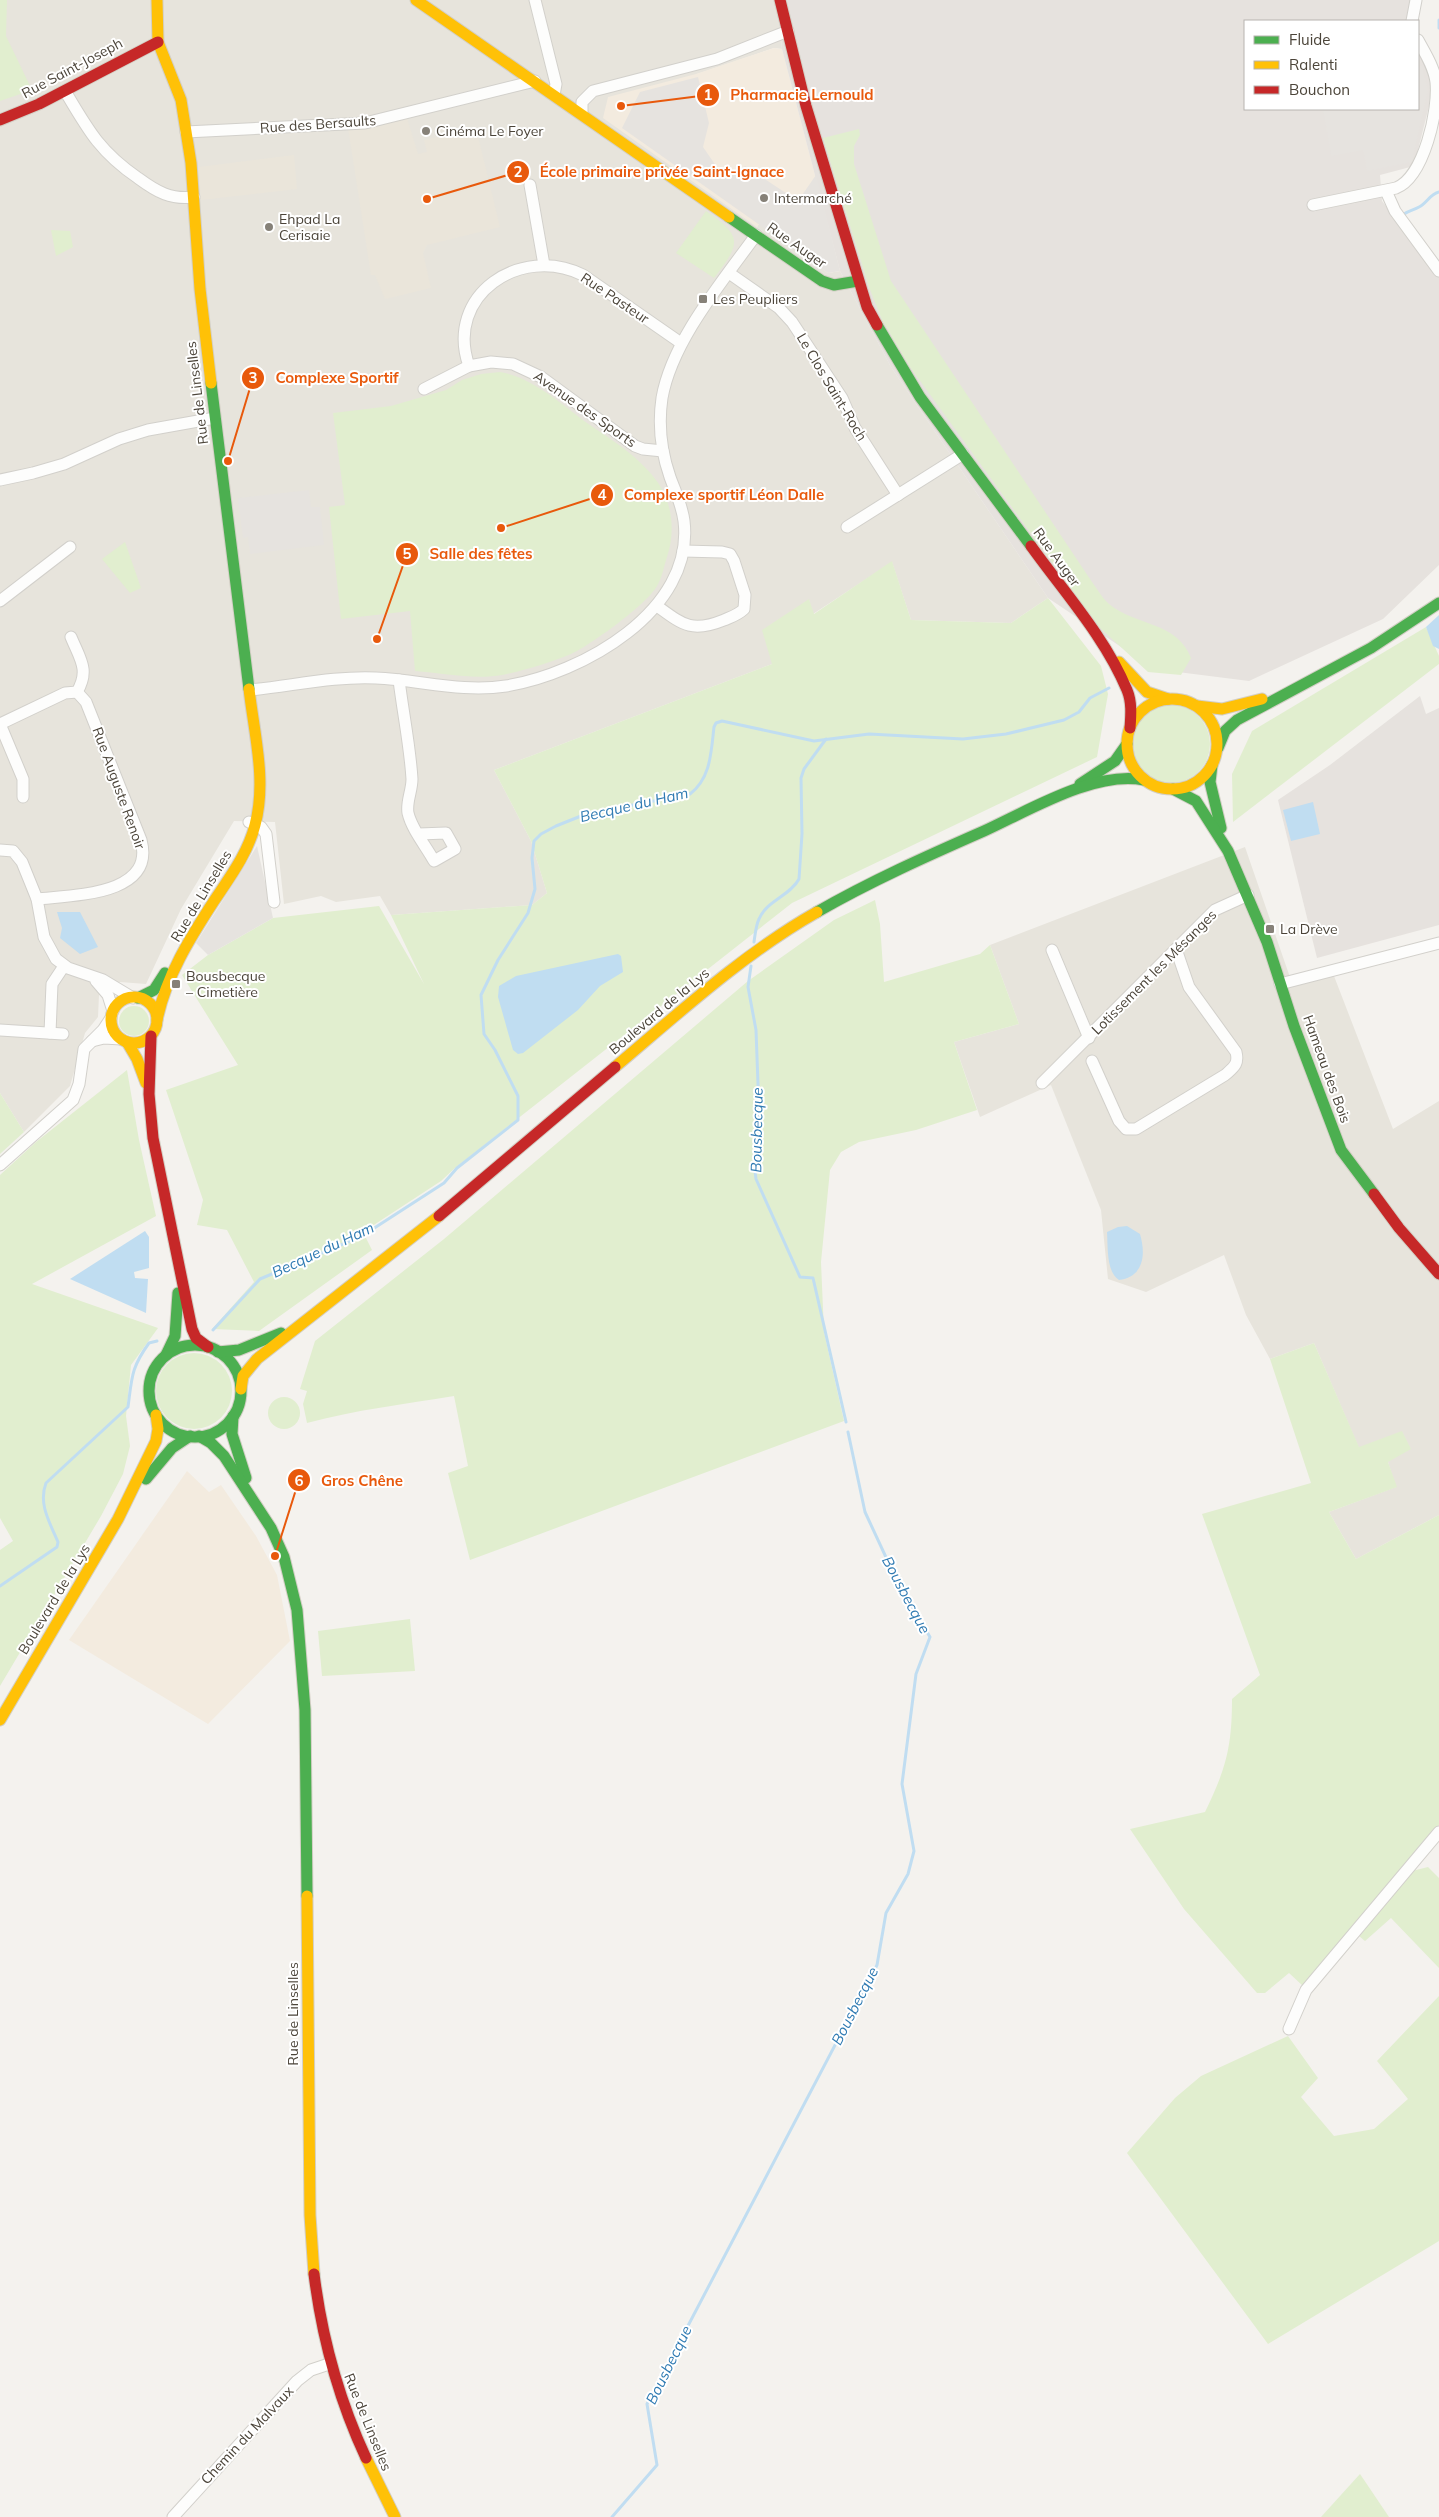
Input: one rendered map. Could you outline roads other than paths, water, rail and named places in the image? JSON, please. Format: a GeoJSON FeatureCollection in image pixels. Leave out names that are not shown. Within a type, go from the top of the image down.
{"type":"FeatureCollection","features":[{"type":"Feature","properties":{"kind":"street","name":"Rue de Linselles"},"geometry":{"type":"LineString","coordinates":[[156,0],[158,42],[181,100],[186,132],[194,197],[199,277],[215,418],[259,760],[260,785],[252,823],[238,864],[186,948],[162,999],[157,1020]]}},
{"type":"Feature","properties":{"kind":"street","name":"Rue Auger"},"geometry":{"type":"LineString","coordinates":[[416,0],[826,283],[840,285],[858,281],[867,306],[891,352],[920,397],[1100,640],[1142,688],[1153,696],[1168,699]]}},
{"type":"Feature","properties":{"kind":"street"},"geometry":{"type":"LineString","coordinates":[[535,0],[556,84],[554,95]]}},
{"type":"Feature","properties":{"kind":"street"},"geometry":{"type":"LineString","coordinates":[[780,0],[806,106],[858,281]]}},
{"type":"Feature","properties":{"kind":"street"},"geometry":{"type":"LineString","coordinates":[[1412,20],[1416,0]]}},
{"type":"Feature","properties":{"kind":"street"},"geometry":{"type":"LineString","coordinates":[[582,113],[582,102],[593,91],[717,59],[788,31]]}},
{"type":"Feature","properties":{"kind":"street","name":"Rue Saint-Joseph"},"geometry":{"type":"LineString","coordinates":[[0,120],[65,91],[123,58],[158,42]]}},
{"type":"Feature","properties":{"kind":"street"},"geometry":{"type":"LineString","coordinates":[[1313,205],[1386,191],[1406,183],[1417,170],[1424,155],[1436,95],[1435,77],[1419,42]]}},
{"type":"Feature","properties":{"kind":"street","name":"Rue des Bersaults"},"geometry":{"type":"LineString","coordinates":[[186,132],[365,123],[534,82]]}},
{"type":"Feature","properties":{"kind":"street"},"geometry":{"type":"LineString","coordinates":[[65,91],[102,148],[120,166],[164,194],[178,198],[194,197]]}},
{"type":"Feature","properties":{"kind":"street"},"geometry":{"type":"LineString","coordinates":[[530,185],[544,265]]}},
{"type":"Feature","properties":{"kind":"street"},"geometry":{"type":"LineString","coordinates":[[1386,191],[1395,212],[1439,272]]}},
{"type":"Feature","properties":{"kind":"street"},"geometry":{"type":"LineString","coordinates":[[250,690],[355,678],[399,680],[443,687],[481,688],[506,686],[565,670],[634,626],[657,606],[669,589],[683,551],[685,530],[683,514],[663,451],[660,421],[663,396],[670,370],[681,343],[756,235]]}},
{"type":"Feature","properties":{"kind":"street","name":"Rue Pasteur"},"geometry":{"type":"LineString","coordinates":[[468,366],[463,348],[463,331],[467,316],[480,295],[491,284],[510,272],[544,265],[566,267],[583,275],[681,343]]}},
{"type":"Feature","properties":{"kind":"street","name":"Le Clos Saint-Roch"},"geometry":{"type":"LineString","coordinates":[[729,273],[779,308],[792,322],[842,398],[852,423],[898,495]]}},
{"type":"Feature","properties":{"kind":"street","name":"Avenue des Sports"},"geometry":{"type":"LineString","coordinates":[[424,389],[468,366],[491,362],[513,364],[528,369],[635,446],[643,449],[663,451]]}},
{"type":"Feature","properties":{"kind":"street"},"geometry":{"type":"LineString","coordinates":[[0,480],[33,474],[64,464],[119,439],[148,430],[215,418]]}},
{"type":"Feature","properties":{"kind":"street"},"geometry":{"type":"LineString","coordinates":[[847,527],[963,454]]}},
{"type":"Feature","properties":{"kind":"street"},"geometry":{"type":"LineString","coordinates":[[0,601],[70,546]]}},
{"type":"Feature","properties":{"kind":"street"},"geometry":{"type":"LineString","coordinates":[[657,606],[684,624],[698,628],[737,615],[744,609],[745,595],[730,554],[683,551]]}},
{"type":"Feature","properties":{"kind":"street"},"geometry":{"type":"LineString","coordinates":[[1307,681],[1230,708],[1210,709],[1179,699],[1157,702],[1142,710],[1130,728],[1127,744],[1131,764],[1144,780],[1158,787],[1173,790],[1194,784],[1212,766],[1222,736],[1233,722],[1371,648],[1439,603]]}},
{"type":"Feature","properties":{"kind":"street"},"geometry":{"type":"LineString","coordinates":[[23,797],[23,779],[1,720],[65,693],[77,692],[83,681],[84,671],[71,637]]}},
{"type":"Feature","properties":{"kind":"street","name":"Rue Auger"},"geometry":{"type":"LineString","coordinates":[[1100,640],[1127,691],[1131,709],[1130,728]]}},
{"type":"Feature","properties":{"kind":"street"},"geometry":{"type":"LineString","coordinates":[[399,680],[412,778],[408,808],[418,834]]}},
{"type":"Feature","properties":{"kind":"street","name":"Rue Auguste Renoir"},"geometry":{"type":"LineString","coordinates":[[37,899],[112,888],[131,878],[143,860],[143,848],[137,831],[86,702],[77,692]]}},
{"type":"Feature","properties":{"kind":"street"},"geometry":{"type":"LineString","coordinates":[[1196,705],[1205,712],[1214,727],[1217,749]]}},
{"type":"Feature","properties":{"kind":"street","name":"Boulevard de la Lys"},"geometry":{"type":"LineString","coordinates":[[1051,801],[1108,766],[1120,756],[1127,744]]}},
{"type":"Feature","properties":{"kind":"street","name":"Hameau des Bois"},"geometry":{"type":"LineString","coordinates":[[1212,766],[1210,775],[1212,791],[1228,851]]}},
{"type":"Feature","properties":{"kind":"street","name":"Boulevard de la Lys"},"geometry":{"type":"LineString","coordinates":[[241,1389],[243,1376],[254,1362],[396,1253],[694,1001],[757,951],[839,900],[1051,801],[1117,778],[1133,776],[1144,780]]}},
{"type":"Feature","properties":{"kind":"street","name":"Hameau des Bois"},"geometry":{"type":"LineString","coordinates":[[1173,790],[1196,801],[1228,851],[1248,895],[1341,1150],[1398,1228],[1439,1274]]}},
{"type":"Feature","properties":{"kind":"street","name":"Rue de Linselles"},"geometry":{"type":"LineString","coordinates":[[136,998],[151,992],[164,976],[188,928],[229,865],[252,823]]}},
{"type":"Feature","properties":{"kind":"street"},"geometry":{"type":"LineString","coordinates":[[252,823],[266,834],[274,902]]}},
{"type":"Feature","properties":{"kind":"street"},"geometry":{"type":"LineString","coordinates":[[0,850],[10,850],[18,856],[37,899],[47,944],[56,959],[64,966],[103,980],[150,1004],[157,1020],[151,1036],[149,1094],[154,1150],[178,1262],[192,1329],[196,1338],[213,1349],[234,1368],[241,1389],[238,1406],[233,1416],[219,1430],[194,1436],[170,1429],[156,1415],[151,1404],[150,1387],[154,1370],[165,1357],[175,1336],[178,1262]]}},
{"type":"Feature","properties":{"kind":"street","name":"Lotissement les Mésanges"},"geometry":{"type":"LineString","coordinates":[[1042,1083],[1215,910],[1248,895]]}},
{"type":"Feature","properties":{"kind":"street"},"geometry":{"type":"LineString","coordinates":[[1280,984],[1439,943]]}},
{"type":"Feature","properties":{"kind":"street"},"geometry":{"type":"LineString","coordinates":[[1092,1061],[1119,1120],[1126,1129],[1136,1129],[1225,1075],[1236,1066],[1238,1059],[1236,1052],[1189,987],[1176,949]]}},
{"type":"Feature","properties":{"kind":"street","name":"Lotissement les Mésanges"},"geometry":{"type":"LineString","coordinates":[[1052,950],[1088,1038]]}},
{"type":"Feature","properties":{"kind":"street"},"geometry":{"type":"LineString","coordinates":[[50,1033],[52,984],[64,966]]}},
{"type":"Feature","properties":{"kind":"street"},"geometry":{"type":"LineString","coordinates":[[89,976],[105,990],[112,1015],[112,1028],[124,1041],[141,1068],[149,1094]]}},
{"type":"Feature","properties":{"kind":"street"},"geometry":{"type":"LineString","coordinates":[[0,1165],[73,1100],[79,1084],[81,1058],[89,1043],[103,1030],[121,1002],[136,998]]}},
{"type":"Feature","properties":{"kind":"street"},"geometry":{"type":"LineString","coordinates":[[0,1030],[63,1034]]}},
{"type":"Feature","properties":{"kind":"street"},"geometry":{"type":"LineString","coordinates":[[89,1043],[100,1038],[140,1042],[151,1036]]}},
{"type":"Feature","properties":{"kind":"street","name":"Boulevard de la Lys"},"geometry":{"type":"LineString","coordinates":[[213,1349],[236,1351],[269,1339],[327,1306]]}},
{"type":"Feature","properties":{"kind":"street"},"geometry":{"type":"LineString","coordinates":[[165,1357],[185,1346],[213,1349]]}},
{"type":"Feature","properties":{"kind":"street","name":"Boulevard de la Lys"},"geometry":{"type":"LineString","coordinates":[[0,1720],[118,1519],[156,1441],[158,1425],[156,1415]]}},
{"type":"Feature","properties":{"kind":"street","name":"Rue de Linselles"},"geometry":{"type":"LineString","coordinates":[[233,1416],[231,1429],[234,1445],[258,1504],[275,1535],[284,1557],[295,1599],[302,1655],[311,2231],[318,2307],[330,2364],[351,2428],[395,2517]]}},
{"type":"Feature","properties":{"kind":"street","name":"Rue de Linselles"},"geometry":{"type":"LineString","coordinates":[[194,1436],[220,1451],[258,1504]]}},
{"type":"Feature","properties":{"kind":"street","name":"Boulevard de la Lys"},"geometry":{"type":"LineString","coordinates":[[118,1519],[163,1457],[179,1442],[194,1436]]}},
{"type":"Feature","properties":{"kind":"street"},"geometry":{"type":"LineString","coordinates":[[1289,2029],[1306,1990],[1439,1832]]}},
{"type":"Feature","properties":{"kind":"street","name":"Chemin du Malvaux"},"geometry":{"type":"LineString","coordinates":[[173,2517],[297,2381],[312,2370],[330,2364]]}},
{"type":"Feature","properties":{"kind":"water"},"geometry":{"type":"Polygon","coordinates":[[[1439,615],[1439,649],[1433,646],[1426,627],[1439,615]]]}},
{"type":"Feature","properties":{"kind":"water"},"geometry":{"type":"Polygon","coordinates":[[[1313,802],[1320,834],[1291,841],[1283,810],[1313,802]]]}},
{"type":"Feature","properties":{"kind":"water"},"geometry":{"type":"Polygon","coordinates":[[[57,912],[80,912],[98,947],[80,954],[60,938],[62,928],[57,912]]]}},
{"type":"Feature","properties":{"kind":"water"},"geometry":{"type":"Polygon","coordinates":[[[618,954],[621,956],[623,972],[600,986],[578,1010],[523,1053],[518,1054],[513,1050],[498,997],[499,986],[516,976],[618,954]]]}},
{"type":"Feature","properties":{"kind":"water"},"geometry":{"type":"Polygon","coordinates":[[[1127,1226],[1140,1234],[1143,1257],[1134,1274],[1119,1280],[1110,1265],[1107,1232],[1118,1227],[1127,1226]]]}},
{"type":"Feature","properties":{"kind":"water"},"geometry":{"type":"Polygon","coordinates":[[[145,1231],[149,1237],[149,1268],[134,1272],[135,1278],[148,1279],[146,1313],[70,1279],[145,1231]]]}},
{"type":"Feature","properties":{"kind":"waterway","name":"Becque du Ham"},"geometry":{"type":"LineString","coordinates":[[1439,20],[1439,28]]}},
{"type":"Feature","properties":{"kind":"waterway","name":"Becque du Ham"},"geometry":{"type":"LineString","coordinates":[[1404,214],[1422,205],[1439,192]]}},
{"type":"Feature","properties":{"kind":"waterway","name":"Becque du Ham"},"geometry":{"type":"LineString","coordinates":[[213,1330],[260,1279],[362,1236],[444,1183],[457,1168],[518,1120],[518,1096],[495,1050],[484,1034],[481,995],[498,960],[528,913],[535,889],[532,858],[534,841],[541,834],[586,814],[690,794],[697,788],[706,772],[711,755],[714,727],[716,723],[722,721],[814,741],[869,734],[963,739],[1006,734],[1064,720],[1079,712],[1090,698],[1109,688]]}},
{"type":"Feature","properties":{"kind":"waterway","name":"Bousbecque"},"geometry":{"type":"LineString","coordinates":[[754,942],[757,924],[762,913],[790,890],[799,879],[802,834],[801,778],[804,769],[826,739]]}},
{"type":"Feature","properties":{"kind":"waterway","name":"Bousbecque"},"geometry":{"type":"LineString","coordinates":[[751,966],[748,987],[756,1030],[760,1144],[755,1171],[756,1179],[800,1277],[813,1278],[846,1422]]}},
{"type":"Feature","properties":{"kind":"waterway","name":"Becque du Ham"},"geometry":{"type":"LineString","coordinates":[[0,1586],[57,1547],[58,1542],[44,1506],[43,1498],[46,1483],[128,1407],[132,1380],[139,1359],[149,1343],[157,1341]]}},
{"type":"Feature","properties":{"kind":"waterway","name":"Bousbecque"},"geometry":{"type":"LineString","coordinates":[[612,2517],[657,2465],[647,2404],[877,1965],[886,1913],[908,1874],[914,1851],[902,1784],[916,1674],[930,1637],[897,1581],[865,1512],[848,1432]]}},
{"type":"Feature","properties":{"kind":"place","name":"Pharmacie Lernould"},"geometry":{"type":"Point","coordinates":[621,106]}},
{"type":"Feature","properties":{"kind":"place","name":"Cinéma Le Foyer"},"geometry":{"type":"Point","coordinates":[426,131]}},
{"type":"Feature","properties":{"kind":"place","name":"Intermarché"},"geometry":{"type":"Point","coordinates":[764,198]}},
{"type":"Feature","properties":{"kind":"place","name":"École primaire privée Saint-Ignace"},"geometry":{"type":"Point","coordinates":[427,199]}},
{"type":"Feature","properties":{"kind":"place","name":"Ehpad La Cerisaie"},"geometry":{"type":"Point","coordinates":[269,227]}},
{"type":"Feature","properties":{"kind":"place","name":"Les Peupliers"},"geometry":{"type":"Point","coordinates":[703,299]}},
{"type":"Feature","properties":{"kind":"place","name":"Complexe Sportif"},"geometry":{"type":"Point","coordinates":[228,461]}},
{"type":"Feature","properties":{"kind":"place","name":"Complexe sportif Léon Dalle"},"geometry":{"type":"Point","coordinates":[501,528]}},
{"type":"Feature","properties":{"kind":"place","name":"Salle des fêtes"},"geometry":{"type":"Point","coordinates":[377,639]}},
{"type":"Feature","properties":{"kind":"place","name":"La Drève"},"geometry":{"type":"Point","coordinates":[1270,929]}},
{"type":"Feature","properties":{"kind":"place","name":"Bousbecque – Cimetière"},"geometry":{"type":"Point","coordinates":[176,984]}},
{"type":"Feature","properties":{"kind":"place","name":"Gros Chêne"},"geometry":{"type":"Point","coordinates":[275,1556]}}]}
